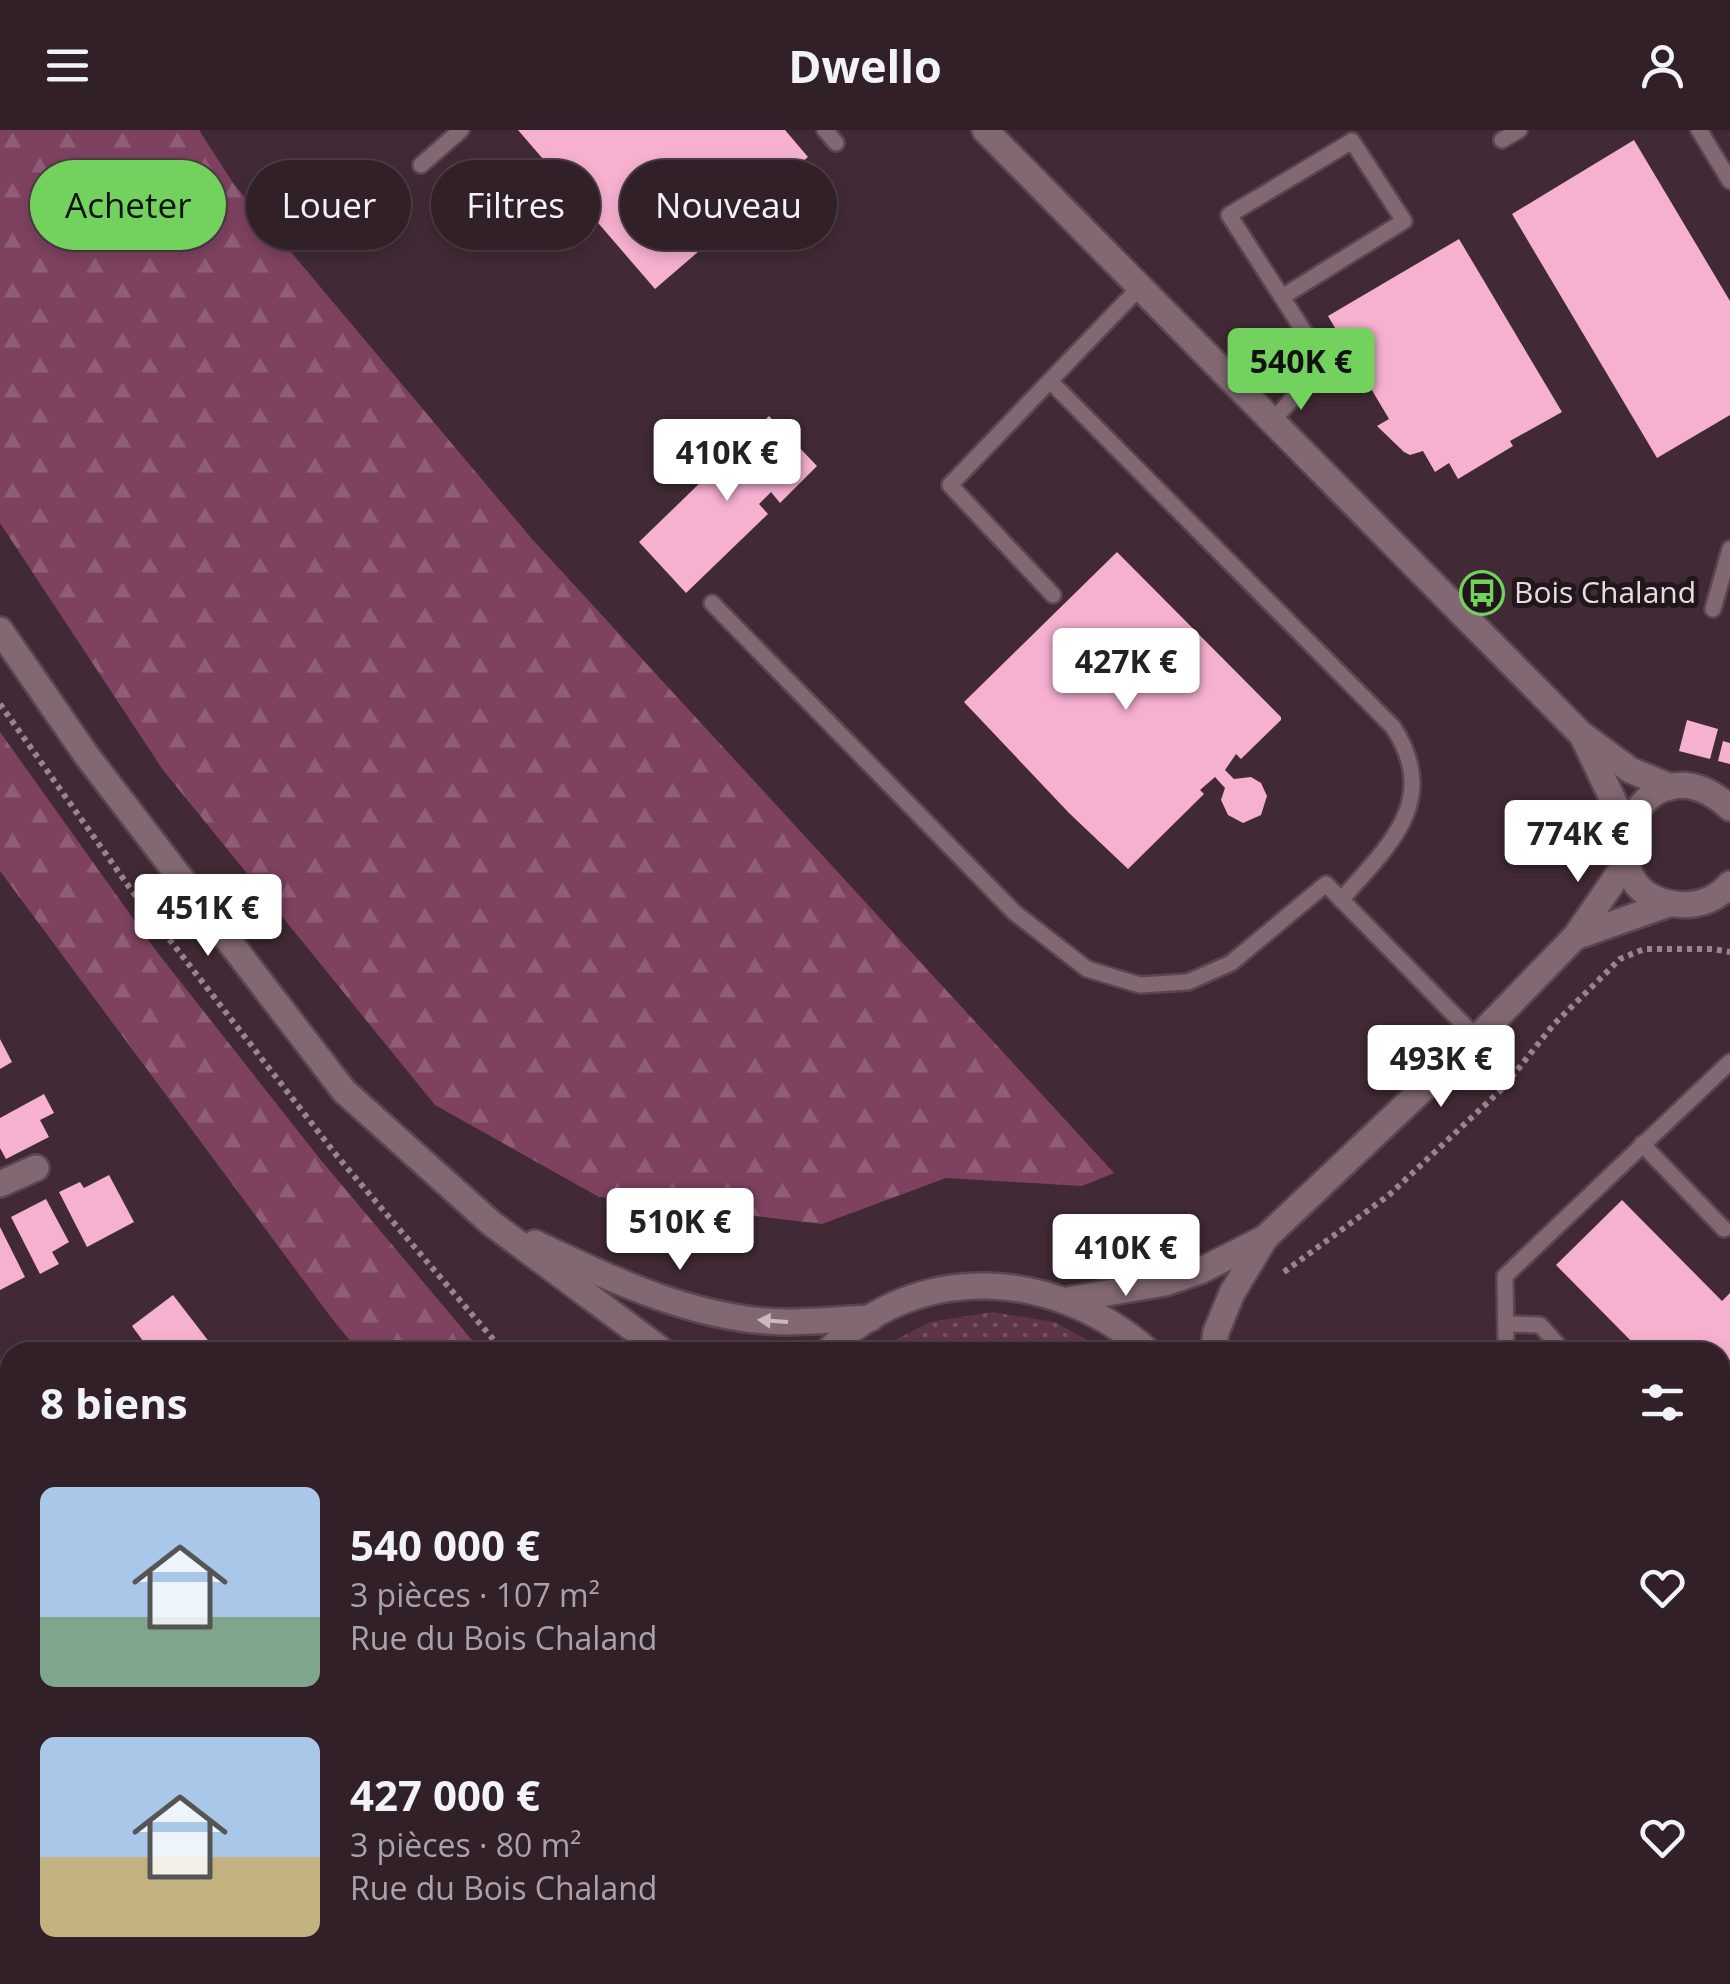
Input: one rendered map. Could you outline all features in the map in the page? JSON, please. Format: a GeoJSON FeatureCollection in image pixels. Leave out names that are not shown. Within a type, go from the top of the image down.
{"type":"FeatureCollection","features":[{"type":"Feature","properties":{"kind":"street"},"geometry":{"type":"LineString","coordinates":[[985,130],[1580,733],[1630,770],[1671,787]]}},
{"type":"Feature","properties":{"kind":"street"},"geometry":{"type":"LineString","coordinates":[[0,630],[87,756],[344,1091],[492,1223],[651,1342]]}},
{"type":"Feature","properties":{"kind":"street"},"geometry":{"type":"LineString","coordinates":[[1580,733],[1628,823]]}},
{"type":"Feature","properties":{"kind":"street"},"geometry":{"type":"LineString","coordinates":[[1723,898],[1690,906],[1670,904],[1651,896],[1636,882],[1626,863],[1624,843],[1628,823],[1638,807],[1671,787],[1694,786],[1725,800]]}},
{"type":"Feature","properties":{"kind":"street"},"geometry":{"type":"LineString","coordinates":[[1214,1342],[1232,1293],[1265,1238],[1478,1038],[1575,937],[1626,863]]}},
{"type":"Feature","properties":{"kind":"street"},"geometry":{"type":"LineString","coordinates":[[1575,937],[1670,904]]}},
{"type":"Feature","properties":{"kind":"street"},"geometry":{"type":"LineString","coordinates":[[0,1184],[36,1168]]}},
{"type":"Feature","properties":{"kind":"street"},"geometry":{"type":"LineString","coordinates":[[492,1223],[621,1284],[704,1309],[783,1322],[870,1318]]}},
{"type":"Feature","properties":{"kind":"street"},"geometry":{"type":"LineString","coordinates":[[1067,1300],[1165,1283],[1200,1271],[1265,1238]]}},
{"type":"Feature","properties":{"kind":"street"},"geometry":{"type":"LineString","coordinates":[[840,1342],[870,1318],[912,1298],[977,1286],[1011,1287],[1067,1300],[1103,1317],[1136,1342]]}},
{"type":"Feature","properties":{"kind":"lane"},"geometry":{"type":"LineString","coordinates":[[421,165],[461,130]]}},
{"type":"Feature","properties":{"kind":"lane"},"geometry":{"type":"LineString","coordinates":[[1502,140],[1519,130]]}},
{"type":"Feature","properties":{"kind":"lane"},"geometry":{"type":"LineString","coordinates":[[1699,130],[1730,181]]}},
{"type":"Feature","properties":{"kind":"lane"},"geometry":{"type":"LineString","coordinates":[[1271,422],[1326,364],[1282,297],[1229,215],[1352,141],[1404,220],[1282,297]]}},
{"type":"Feature","properties":{"kind":"lane"},"geometry":{"type":"LineString","coordinates":[[1054,595],[950,485],[1138,289]]}},
{"type":"Feature","properties":{"kind":"lane"},"geometry":{"type":"LineString","coordinates":[[1050,382],[1393,727],[1409,751],[1414,776],[1409,809],[1390,844],[1341,900]]}},
{"type":"Feature","properties":{"kind":"lane"},"geometry":{"type":"LineString","coordinates":[[1713,608],[1730,550]]}},
{"type":"Feature","properties":{"kind":"lane"},"geometry":{"type":"LineString","coordinates":[[712,603],[1015,913],[1087,969],[1140,985],[1188,982],[1231,963],[1326,884],[1478,1038]]}},
{"type":"Feature","properties":{"kind":"lane"},"geometry":{"type":"LineString","coordinates":[[1506,1342],[1504,1276],[1730,1062]]}},
{"type":"Feature","properties":{"kind":"lane"},"geometry":{"type":"LineString","coordinates":[[1642,1144],[1724,1229]]}},
{"type":"Feature","properties":{"kind":"lane"},"geometry":{"type":"LineString","coordinates":[[1506,1324],[1540,1325],[1555,1342]]}},
{"type":"Feature","properties":{"kind":"path"},"geometry":{"type":"LineString","coordinates":[[0,704],[132,891],[336,1156],[495,1342]]}},
{"type":"Feature","properties":{"kind":"path"},"geometry":{"type":"LineString","coordinates":[[1273,1285],[1285,1270],[1389,1196],[1502,1090],[1554,1024],[1620,960],[1644,949],[1730,952]]}},
{"type":"Feature","properties":{"kind":"shaded area"},"geometry":{"type":"Polygon","coordinates":[[[992,1312],[1054,1322],[1091,1342],[891,1342],[930,1322],[992,1312]]]}},
{"type":"Feature","properties":{"kind":"green space"},"geometry":{"type":"Polygon","coordinates":[[[0,130],[199,130],[218,160],[30,160],[30,250],[226,250],[226,172],[246,198],[246,250],[289,250],[532,539],[1114,1173],[1082,1186],[946,1178],[822,1224],[599,1197],[435,1105],[163,770],[0,523],[0,130]]]}},
{"type":"Feature","properties":{"kind":"green space"},"geometry":{"type":"Polygon","coordinates":[[[0,732],[157,952],[320,1159],[474,1342],[351,1342],[0,871],[0,732]]]}},
{"type":"Feature","properties":{"kind":"building"},"geometry":{"type":"Polygon","coordinates":[[[518,130],[785,130],[808,157],[620,160],[620,248],[600,225],[600,160],[544,160],[518,130]]]}},
{"type":"Feature","properties":{"kind":"building"},"geometry":{"type":"Polygon","coordinates":[[[1634,140],[1730,301],[1730,415],[1657,458],[1512,214],[1634,140]]]}},
{"type":"Feature","properties":{"kind":"building"},"geometry":{"type":"Polygon","coordinates":[[[1459,239],[1562,412],[1510,441],[1513,446],[1458,479],[1449,463],[1435,472],[1423,451],[1410,455],[1404,452],[1377,426],[1389,419],[1328,316],[1459,239]]]}},
{"type":"Feature","properties":{"kind":"building"},"geometry":{"type":"Polygon","coordinates":[[[621,250],[700,250],[655,289],[621,250]]]}},
{"type":"Feature","properties":{"kind":"building"},"geometry":{"type":"Polygon","coordinates":[[[769,416],[817,466],[780,503],[771,492],[759,504],[768,514],[686,593],[639,542],[769,416]]]}},
{"type":"Feature","properties":{"kind":"building"},"geometry":{"type":"Polygon","coordinates":[[[1117,552],[1281,717],[1241,759],[1236,754],[1225,770],[1234,779],[1251,777],[1261,783],[1267,796],[1261,815],[1243,823],[1228,815],[1221,800],[1225,788],[1215,777],[1200,790],[1204,794],[1128,869],[964,702],[1117,552]]]}},
{"type":"Feature","properties":{"kind":"building"},"geometry":{"type":"Polygon","coordinates":[[[1687,720],[1718,729],[1710,759],[1679,751],[1687,720]]]}},
{"type":"Feature","properties":{"kind":"building"},"geometry":{"type":"Polygon","coordinates":[[[1723,741],[1730,743],[1730,764],[1718,761],[1723,741]]]}},
{"type":"Feature","properties":{"kind":"building"},"geometry":{"type":"Polygon","coordinates":[[[0,1039],[12,1062],[0,1069],[0,1039]]]}},
{"type":"Feature","properties":{"kind":"building"},"geometry":{"type":"Polygon","coordinates":[[[44,1094],[54,1113],[40,1120],[49,1137],[6,1159],[0,1148],[0,1118],[44,1094]]]}},
{"type":"Feature","properties":{"kind":"building"},"geometry":{"type":"Polygon","coordinates":[[[109,1175],[134,1222],[87,1247],[59,1192],[80,1182],[84,1188],[109,1175]]]}},
{"type":"Feature","properties":{"kind":"building"},"geometry":{"type":"Polygon","coordinates":[[[46,1199],[69,1242],[52,1252],[59,1264],[40,1274],[11,1217],[46,1199]]]}},
{"type":"Feature","properties":{"kind":"building"},"geometry":{"type":"Polygon","coordinates":[[[1622,1200],[1722,1301],[1730,1293],[1730,1342],[1632,1342],[1556,1265],[1622,1200]]]}},
{"type":"Feature","properties":{"kind":"building"},"geometry":{"type":"Polygon","coordinates":[[[0,1227],[25,1277],[0,1290],[0,1227]]]}},
{"type":"Feature","properties":{"kind":"building"},"geometry":{"type":"Polygon","coordinates":[[[173,1295],[209,1342],[144,1342],[132,1326],[173,1295]]]}},
{"type":"Feature","properties":{"kind":"place","name":"Bois Chaland"},"geometry":{"type":"Point","coordinates":[1482,593]}}]}
